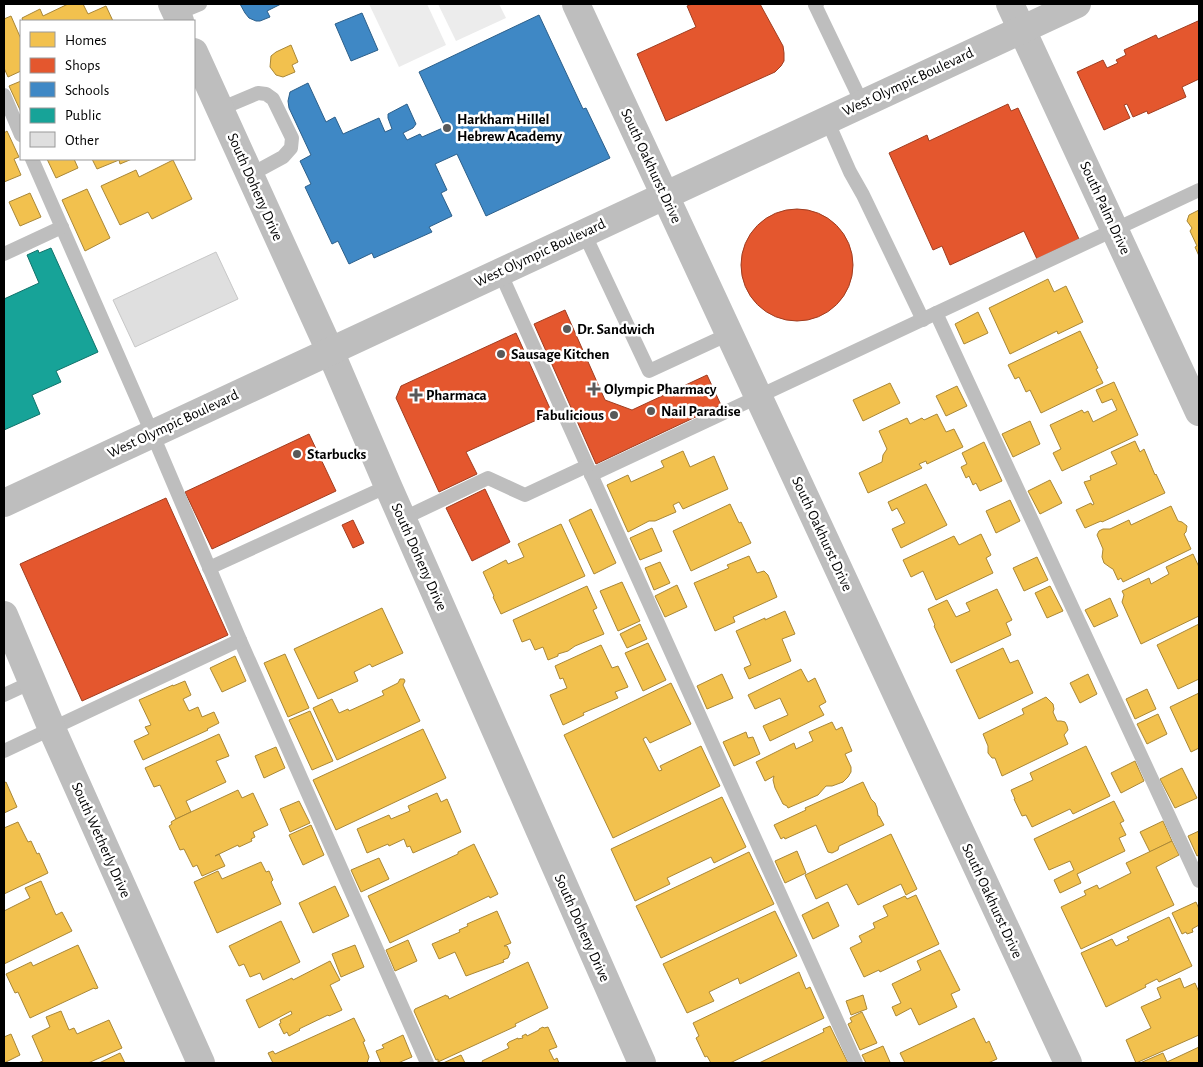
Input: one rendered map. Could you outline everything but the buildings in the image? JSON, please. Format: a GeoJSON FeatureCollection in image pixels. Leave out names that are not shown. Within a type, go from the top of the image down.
{"type":"FeatureCollection","features":[{"type":"Feature","properties":{"kind":"street","name":"South Oakhurst Drive"},"geometry":{"type":"LineString","coordinates":[[576,4],[1068,1063]]}},
{"type":"Feature","properties":{"kind":"street","name":"South Palm Drive"},"geometry":{"type":"LineString","coordinates":[[1010,4],[1199,412]]}},
{"type":"Feature","properties":{"kind":"street","name":"West Olympic Boulevard"},"geometry":{"type":"LineString","coordinates":[[4,503],[1077,4]]}},
{"type":"Feature","properties":{"kind":"street","name":"South Doheny Drive"},"geometry":{"type":"LineString","coordinates":[[195,54],[330,351],[642,1063]]}},
{"type":"Feature","properties":{"kind":"street","name":"South Wetherly Drive"},"geometry":{"type":"LineString","coordinates":[[4,615],[52,728],[201,1063]]}},
{"type":"Feature","properties":{"kind":"lane"},"geometry":{"type":"LineString","coordinates":[[817,4],[815,5],[862,104]]}},
{"type":"Feature","properties":{"kind":"lane"},"geometry":{"type":"LineString","coordinates":[[220,109],[258,93],[266,94],[273,99],[292,138],[291,148],[283,157],[250,175]]}},
{"type":"Feature","properties":{"kind":"lane"},"geometry":{"type":"LineString","coordinates":[[4,95],[20,133]]}},
{"type":"Feature","properties":{"kind":"lane"},"geometry":{"type":"LineString","coordinates":[[827,120],[850,172],[923,320]]}},
{"type":"Feature","properties":{"kind":"lane"},"geometry":{"type":"LineString","coordinates":[[32,160],[240,640],[427,1063]]}},
{"type":"Feature","properties":{"kind":"lane"},"geometry":{"type":"LineString","coordinates":[[402,519],[488,478],[525,495],[589,470],[758,396],[1199,190]]}},
{"type":"Feature","properties":{"kind":"lane"},"geometry":{"type":"LineString","coordinates":[[4,254],[62,227]]}},
{"type":"Feature","properties":{"kind":"lane"},"geometry":{"type":"LineString","coordinates":[[584,233],[649,371],[729,334]]}},
{"type":"Feature","properties":{"kind":"lane"},"geometry":{"type":"LineString","coordinates":[[500,272],[856,1063]]}},
{"type":"Feature","properties":{"kind":"lane"},"geometry":{"type":"LineString","coordinates":[[936,313],[1199,881]]}},
{"type":"Feature","properties":{"kind":"lane"},"geometry":{"type":"LineString","coordinates":[[209,568],[388,486]]}},
{"type":"Feature","properties":{"kind":"lane"},"geometry":{"type":"LineString","coordinates":[[4,751],[240,640]]}},
{"type":"Feature","properties":{"kind":"lane"},"geometry":{"type":"LineString","coordinates":[[4,695],[32,682]]}},
{"type":"Feature","properties":{"kind":"shaded area"},"geometry":{"type":"Polygon","coordinates":[[[369,4],[427,4],[446,45],[399,67],[369,4]]]}},
{"type":"Feature","properties":{"kind":"shaded area"},"geometry":{"type":"Polygon","coordinates":[[[438,4],[499,4],[506,18],[456,41],[438,4]]]}},
{"type":"Feature","properties":{"kind":"place","name":"Harkham Hillel Hebrew Academy"},"geometry":{"type":"Point","coordinates":[447,128]}},
{"type":"Feature","properties":{"kind":"place","name":"Dr. Sandwich"},"geometry":{"type":"Point","coordinates":[567,329]}},
{"type":"Feature","properties":{"kind":"place","name":"Sausage Kitchen"},"geometry":{"type":"Point","coordinates":[501,354]}},
{"type":"Feature","properties":{"kind":"place","name":"Olympic Pharmacy"},"geometry":{"type":"Point","coordinates":[594,389]}},
{"type":"Feature","properties":{"kind":"place","name":"Pharmaca"},"geometry":{"type":"Point","coordinates":[416,395]}},
{"type":"Feature","properties":{"kind":"place","name":"Nail Paradise"},"geometry":{"type":"Point","coordinates":[651,411]}},
{"type":"Feature","properties":{"kind":"place","name":"Fabulicious"},"geometry":{"type":"Point","coordinates":[614,415]}},
{"type":"Feature","properties":{"kind":"place","name":"Starbucks"},"geometry":{"type":"Point","coordinates":[297,454]}}]}
